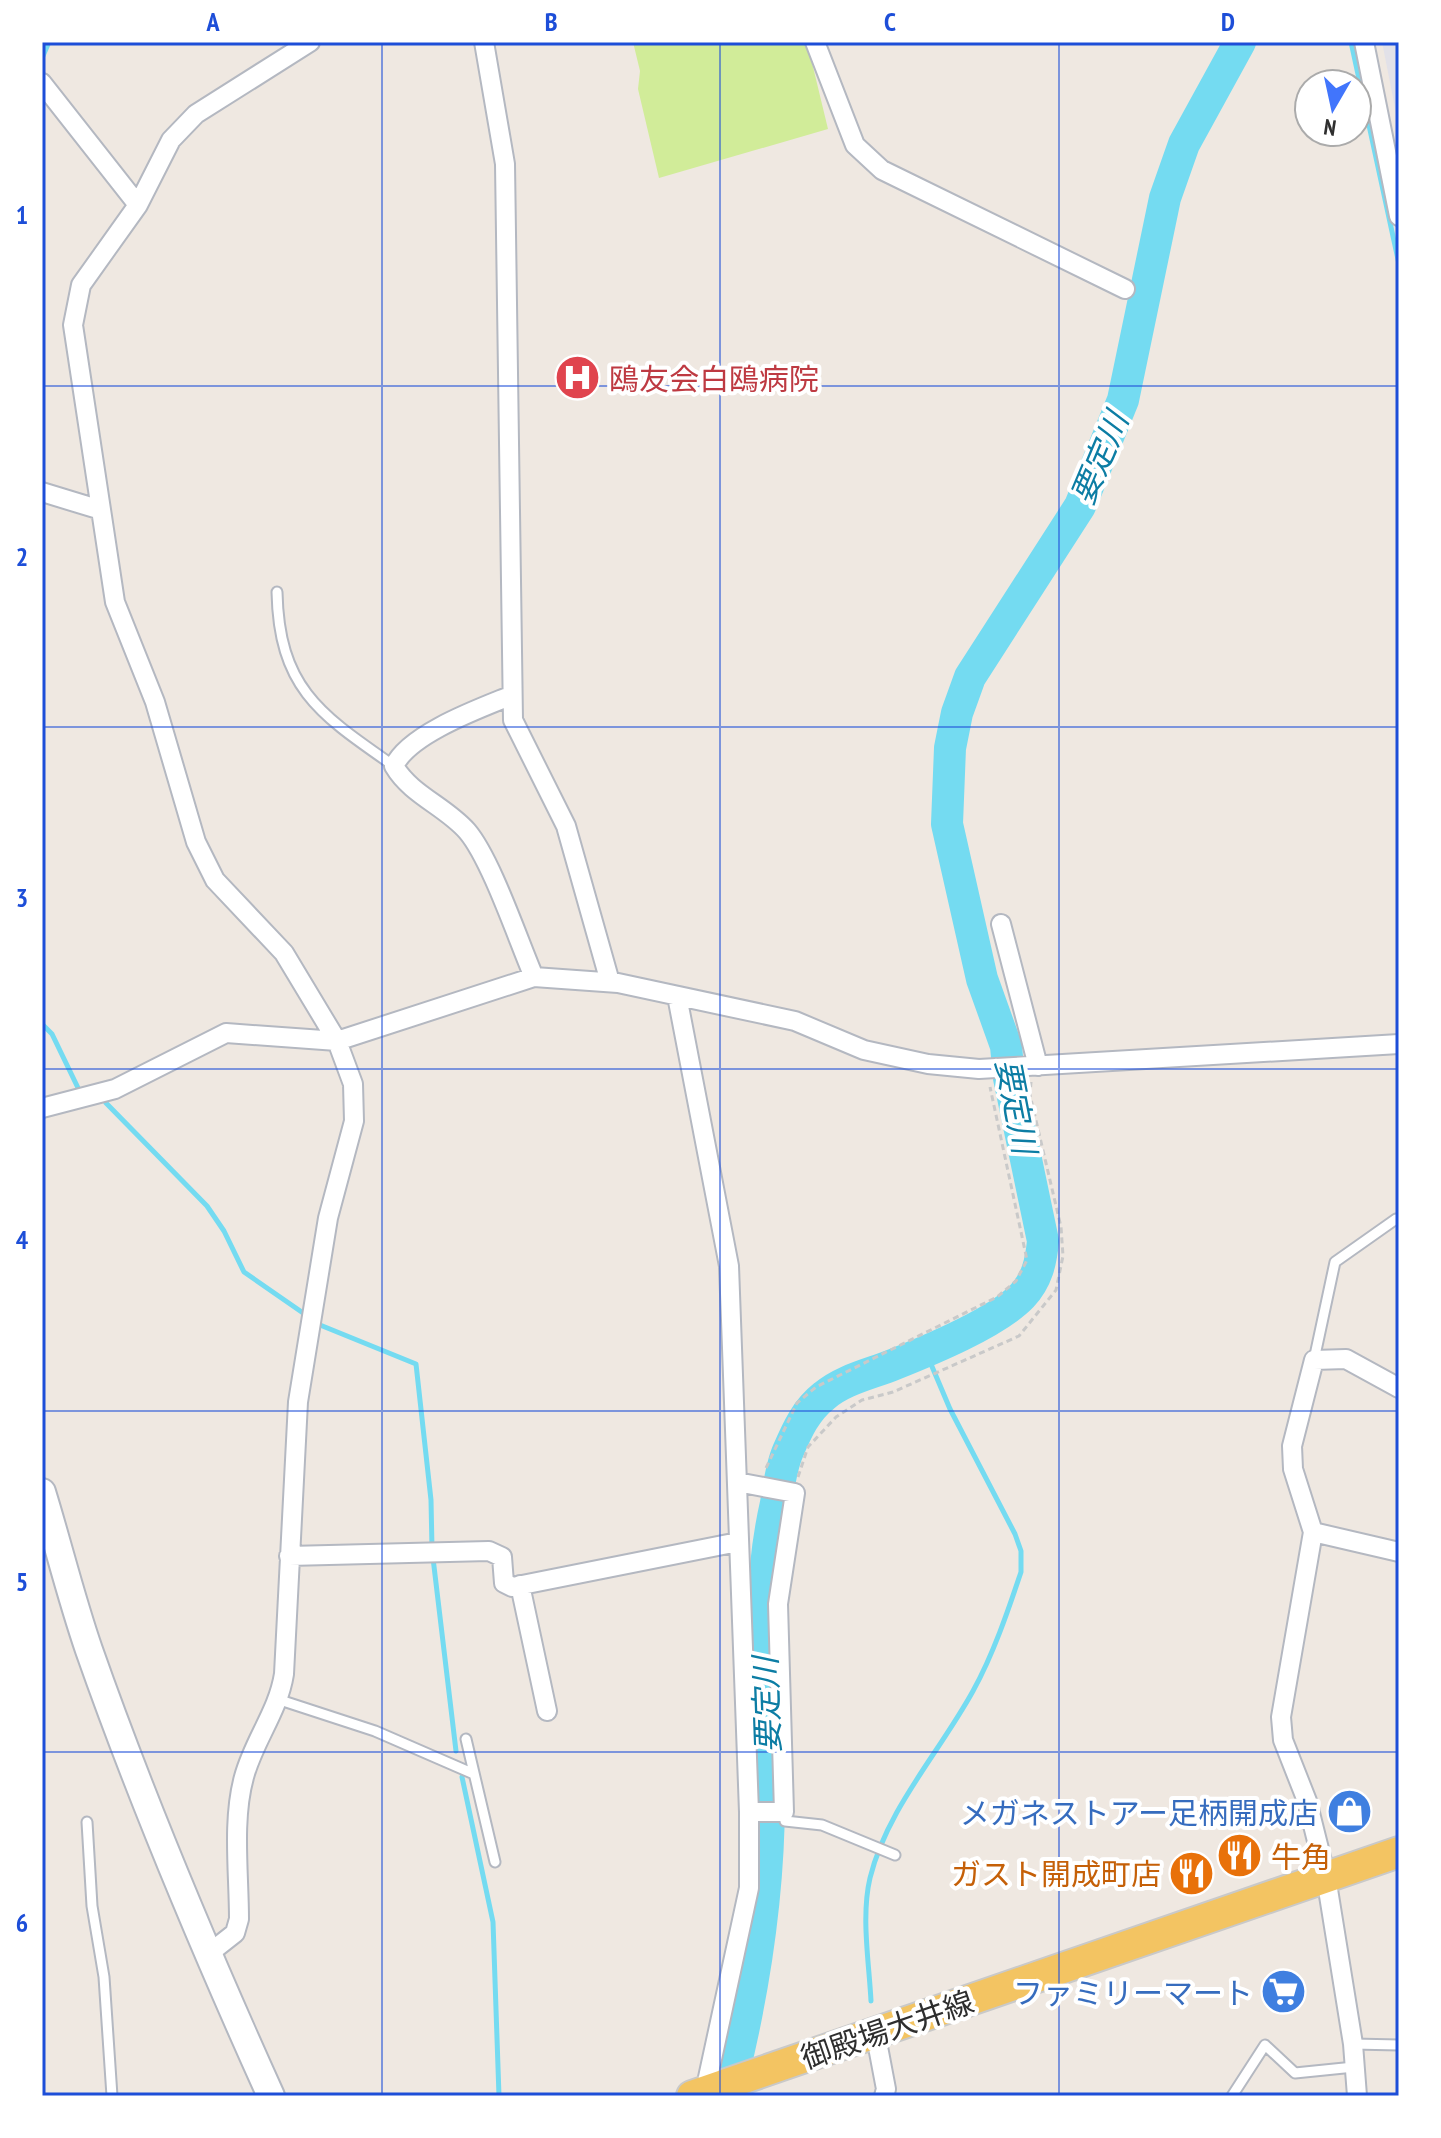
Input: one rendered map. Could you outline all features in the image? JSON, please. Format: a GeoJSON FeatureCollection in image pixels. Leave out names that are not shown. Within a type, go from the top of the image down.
{"type":"FeatureCollection","features":[{"type":"Feature","properties":{"kind":"main road","name":"御殿場大井線"},"geometry":{"type":"LineString","coordinates":[[704,2093],[875,2031],[1399,1852]]}},
{"type":"Feature","properties":{"kind":"street"},"geometry":{"type":"LineString","coordinates":[[207,1955],[235,1933],[239,1919],[242,1781],[252,1749],[280,1700],[284,1674],[298,1402],[328,1218],[354,1121],[353,1084],[337,1041],[284,953],[232,900],[204,863],[155,702],[115,602],[73,325],[81,285],[138,205],[171,140],[196,114],[310,42]]}},
{"type":"Feature","properties":{"kind":"street"},"geometry":{"type":"LineString","coordinates":[[484,42],[505,164],[510,696],[513,720],[566,826],[610,982]]}},
{"type":"Feature","properties":{"kind":"street"},"geometry":{"type":"LineString","coordinates":[[815,42],[855,145],[866,159],[882,170],[1125,289]]}},
{"type":"Feature","properties":{"kind":"street"},"geometry":{"type":"LineString","coordinates":[[1364,42],[1391,143],[1399,216]]}},
{"type":"Feature","properties":{"kind":"street"},"geometry":{"type":"LineString","coordinates":[[42,83],[138,205]]}},
{"type":"Feature","properties":{"kind":"street"},"geometry":{"type":"LineString","coordinates":[[42,492],[101,510]]}},
{"type":"Feature","properties":{"kind":"street"},"geometry":{"type":"LineString","coordinates":[[510,696],[457,718],[400,754],[394,766],[401,779],[466,831],[480,853],[534,977]]}},
{"type":"Feature","properties":{"kind":"street"},"geometry":{"type":"LineString","coordinates":[[1001,924],[1031,1066]]}},
{"type":"Feature","properties":{"kind":"street"},"geometry":{"type":"LineString","coordinates":[[42,1108],[115,1089],[226,1033],[337,1041],[534,977],[610,982],[795,1021],[864,1050],[928,1064],[979,1069],[1399,1044]]}},
{"type":"Feature","properties":{"kind":"street"},"geometry":{"type":"LineString","coordinates":[[677,996],[727,1255],[752,1812],[749,1888],[704,2093]]}},
{"type":"Feature","properties":{"kind":"street"},"geometry":{"type":"LineString","coordinates":[[1357,2096],[1353,2044],[1326,1877],[1307,1801],[1283,1740],[1281,1717],[1313,1532],[1293,1469],[1292,1446],[1314,1360],[1346,1359],[1399,1388]]}},
{"type":"Feature","properties":{"kind":"street"},"geometry":{"type":"LineString","coordinates":[[737,1482],[792,1493],[778,1596],[782,1812],[752,1812]]}},
{"type":"Feature","properties":{"kind":"street"},"geometry":{"type":"LineString","coordinates":[[42,1492],[88,1648],[207,1955],[271,2096]]}},
{"type":"Feature","properties":{"kind":"street"},"geometry":{"type":"LineString","coordinates":[[1313,1532],[1399,1552]]}},
{"type":"Feature","properties":{"kind":"street"},"geometry":{"type":"LineString","coordinates":[[289,1556],[497,1553],[503,1560],[504,1583],[509,1587],[738,1542]]}},
{"type":"Feature","properties":{"kind":"street"},"geometry":{"type":"LineString","coordinates":[[520,1585],[547,1711]]}},
{"type":"Feature","properties":{"kind":"street"},"geometry":{"type":"LineString","coordinates":[[875,2031],[887,2094]]}},
{"type":"Feature","properties":{"kind":"lane"},"geometry":{"type":"LineString","coordinates":[[277,592],[278,629],[305,694],[325,718],[394,766]]}},
{"type":"Feature","properties":{"kind":"lane"},"geometry":{"type":"LineString","coordinates":[[1314,1360],[1335,1262],[1396,1219]]}},
{"type":"Feature","properties":{"kind":"lane"},"geometry":{"type":"LineString","coordinates":[[280,1700],[375,1731],[474,1774]]}},
{"type":"Feature","properties":{"kind":"lane"},"geometry":{"type":"LineString","coordinates":[[466,1739],[495,1862]]}},
{"type":"Feature","properties":{"kind":"lane"},"geometry":{"type":"LineString","coordinates":[[782,1812],[785,1821],[822,1825],[895,1855]]}},
{"type":"Feature","properties":{"kind":"lane"},"geometry":{"type":"LineString","coordinates":[[87,1822],[92,1906],[104,1977],[112,2096]]}},
{"type":"Feature","properties":{"kind":"lane"},"geometry":{"type":"LineString","coordinates":[[1353,2044],[1399,2045]]}},
{"type":"Feature","properties":{"kind":"lane"},"geometry":{"type":"LineString","coordinates":[[1232,2096],[1265,2045],[1295,2073],[1354,2067]]}},
{"type":"Feature","properties":{"kind":"path"},"geometry":{"type":"LineString","coordinates":[[792,1493],[808,1447],[836,1417],[862,1400],[923,1379],[1019,1336],[1056,1290],[1063,1256],[1061,1227],[1030,1095],[1031,1066]]}},
{"type":"Feature","properties":{"kind":"path"},"geometry":{"type":"LineString","coordinates":[[761,1487],[797,1403],[816,1387],[997,1297],[1016,1281],[1027,1260],[1022,1222],[989,1083],[979,1069]]}},
{"type":"Feature","properties":{"kind":"shaded area"},"geometry":{"type":"Polygon","coordinates":[[[1382,42],[1399,42],[1399,119],[1397,118],[1382,42]]]}},
{"type":"Feature","properties":{"kind":"green space"},"geometry":{"type":"Polygon","coordinates":[[[633,42],[807,42],[828,129],[659,178],[638,89],[640,71],[633,42]]]}},
{"type":"Feature","properties":{"kind":"waterway"},"geometry":{"type":"LineString","coordinates":[[42,58],[49,42]]}},
{"type":"Feature","properties":{"kind":"waterway","name":"要定川"},"geometry":{"type":"LineString","coordinates":[[728,2096],[745,2022],[763,1911],[769,1798],[763,1615],[769,1542],[786,1457],[803,1421],[824,1396],[849,1381],[944,1343],[996,1316],[1027,1290],[1035,1277],[1041,1256],[1043,1241],[1009,1078],[1006,1046],[982,979],[947,824],[950,748],[957,713],[970,677],[1080,506],[1123,400],[1165,198],[1184,144],[1240,42]]}},
{"type":"Feature","properties":{"kind":"waterway"},"geometry":{"type":"LineString","coordinates":[[1351,42],[1399,264]]}},
{"type":"Feature","properties":{"kind":"waterway"},"geometry":{"type":"LineString","coordinates":[[42,1024],[52,1034],[80,1092]]}},
{"type":"Feature","properties":{"kind":"waterway"},"geometry":{"type":"LineString","coordinates":[[106,1103],[207,1206],[224,1231],[244,1272],[306,1315]]}},
{"type":"Feature","properties":{"kind":"waterway"},"geometry":{"type":"LineString","coordinates":[[320,1325],[416,1364],[431,1500],[432,1548]]}},
{"type":"Feature","properties":{"kind":"waterway"},"geometry":{"type":"LineString","coordinates":[[871,2001],[866,1908],[870,1878],[878,1853],[901,1805],[960,1714],[980,1677],[1000,1633],[1021,1572],[1021,1551],[1015,1534],[950,1409],[925,1350]]}},
{"type":"Feature","properties":{"kind":"waterway"},"geometry":{"type":"LineString","coordinates":[[433,1558],[456,1751]]}},
{"type":"Feature","properties":{"kind":"waterway"},"geometry":{"type":"LineString","coordinates":[[462,1777],[493,1922],[499,2096]]}},
{"type":"Feature","properties":{"kind":"place","name":"鴎友会白鴎病院"},"geometry":{"type":"Point","coordinates":[578,378]}},
{"type":"Feature","properties":{"kind":"place","name":"メガネストアー足柄開成店"},"geometry":{"type":"Point","coordinates":[1349,1812]}},
{"type":"Feature","properties":{"kind":"place","name":"牛角"},"geometry":{"type":"Point","coordinates":[1240,1856]}},
{"type":"Feature","properties":{"kind":"place","name":"ガスト開成町店"},"geometry":{"type":"Point","coordinates":[1192,1873]}},
{"type":"Feature","properties":{"kind":"place","name":"ファミリーマート"},"geometry":{"type":"Point","coordinates":[1284,1992]}}]}
